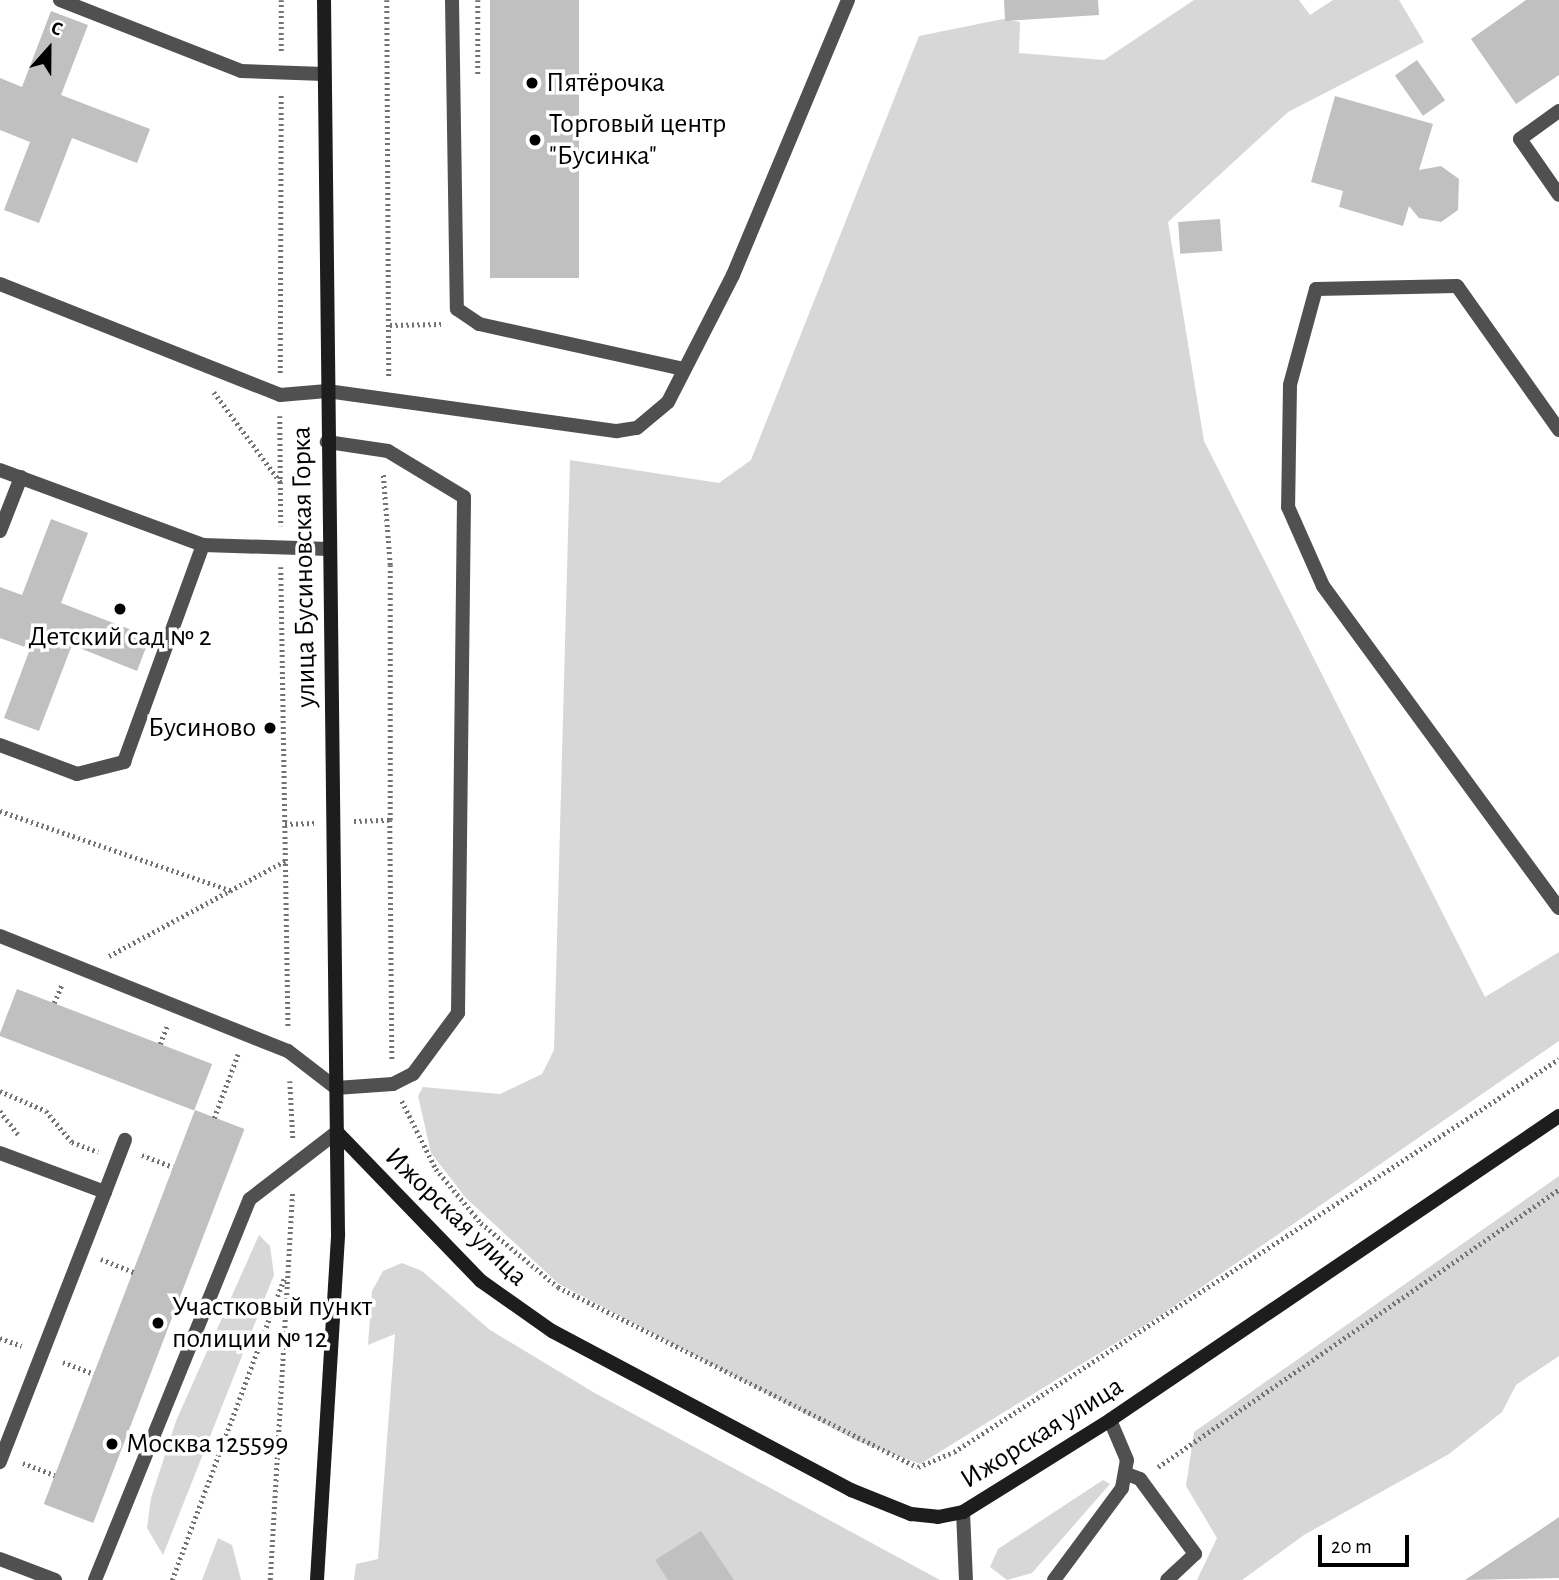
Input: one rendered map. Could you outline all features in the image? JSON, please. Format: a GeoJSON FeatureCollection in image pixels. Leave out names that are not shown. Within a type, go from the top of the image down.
{"type":"FeatureCollection","features":[{"type":"Feature","properties":{"kind":"street","name":"улица Бусиновская Горка"},"geometry":{"type":"LineString","coordinates":[[317,1580],[337,1285],[324,0]]}},
{"type":"Feature","properties":{"kind":"street","name":"Ижорская улица"},"geometry":{"type":"LineString","coordinates":[[337,1132],[481,1281],[552,1331],[851,1490],[911,1514],[963,1512],[1111,1420],[1559,1116]]}},
{"type":"Feature","properties":{"kind":"lane"},"geometry":{"type":"LineString","coordinates":[[60,0],[241,71],[324,74]]}},
{"type":"Feature","properties":{"kind":"lane"},"geometry":{"type":"LineString","coordinates":[[452,0],[457,309],[479,324],[684,369]]}},
{"type":"Feature","properties":{"kind":"lane"},"geometry":{"type":"LineString","coordinates":[[0,284],[280,395],[327,391],[388,404],[617,431],[654,418],[684,369],[733,275],[848,0]]}},
{"type":"Feature","properties":{"kind":"lane"},"geometry":{"type":"LineString","coordinates":[[1559,111],[1520,139],[1559,195]]}},
{"type":"Feature","properties":{"kind":"lane"},"geometry":{"type":"LineString","coordinates":[[1559,430],[1457,286],[1316,289],[1290,385],[1289,508],[1323,586],[1559,908]]}},
{"type":"Feature","properties":{"kind":"lane"},"geometry":{"type":"LineString","coordinates":[[0,936],[288,1051],[336,1088],[393,1084],[413,1074],[458,1013],[464,497],[388,451],[327,442]]}},
{"type":"Feature","properties":{"kind":"lane"},"geometry":{"type":"LineString","coordinates":[[0,470],[203,545],[329,549]]}},
{"type":"Feature","properties":{"kind":"lane"},"geometry":{"type":"LineString","coordinates":[[0,531],[21,477]]}},
{"type":"Feature","properties":{"kind":"lane"},"geometry":{"type":"LineString","coordinates":[[0,745],[77,774],[124,762],[203,545]]}},
{"type":"Feature","properties":{"kind":"lane"},"geometry":{"type":"LineString","coordinates":[[95,1580],[250,1199],[337,1132]]}},
{"type":"Feature","properties":{"kind":"lane"},"geometry":{"type":"LineString","coordinates":[[1,1459],[121,1149]]}},
{"type":"Feature","properties":{"kind":"lane"},"geometry":{"type":"LineString","coordinates":[[0,1153],[104,1192]]}},
{"type":"Feature","properties":{"kind":"lane"},"geometry":{"type":"LineString","coordinates":[[1111,1420],[1134,1476],[1195,1554],[1167,1580]]}},
{"type":"Feature","properties":{"kind":"lane"},"geometry":{"type":"LineString","coordinates":[[1054,1580],[1134,1476]]}},
{"type":"Feature","properties":{"kind":"lane"},"geometry":{"type":"LineString","coordinates":[[963,1512],[966,1580]]}},
{"type":"Feature","properties":{"kind":"lane"},"geometry":{"type":"LineString","coordinates":[[0,1559],[55,1580]]}},
{"type":"Feature","properties":{"kind":"path"},"geometry":{"type":"LineString","coordinates":[[270,1580],[294,1163],[288,1051],[281,547],[281,0]]}},
{"type":"Feature","properties":{"kind":"path"},"geometry":{"type":"LineString","coordinates":[[387,0],[390,325],[388,404]]}},
{"type":"Feature","properties":{"kind":"path"},"geometry":{"type":"LineString","coordinates":[[390,325],[413,324]]}},
{"type":"Feature","properties":{"kind":"path"},"geometry":{"type":"LineString","coordinates":[[201,362],[221,410],[281,483]]}},
{"type":"Feature","properties":{"kind":"path"},"geometry":{"type":"LineString","coordinates":[[388,451],[382,475],[390,565],[393,1084],[436,1169],[481,1223],[558,1287],[918,1467],[954,1452],[1559,1059]]}},
{"type":"Feature","properties":{"kind":"path"},"geometry":{"type":"LineString","coordinates":[[0,811],[232,891]]}},
{"type":"Feature","properties":{"kind":"path"},"geometry":{"type":"LineString","coordinates":[[285,824],[390,820]]}},
{"type":"Feature","properties":{"kind":"path"},"geometry":{"type":"LineString","coordinates":[[84,970],[285,861]]}},
{"type":"Feature","properties":{"kind":"path"},"geometry":{"type":"LineString","coordinates":[[214,1118],[246,1034]]}},
{"type":"Feature","properties":{"kind":"path"},"geometry":{"type":"LineString","coordinates":[[0,1091],[46,1111],[72,1142],[121,1149],[173,1167]]}},
{"type":"Feature","properties":{"kind":"path"},"geometry":{"type":"LineString","coordinates":[[1134,1476],[1559,1189]]}},
{"type":"Feature","properties":{"kind":"path"},"geometry":{"type":"LineString","coordinates":[[82,1252],[133,1272]]}},
{"type":"Feature","properties":{"kind":"path"},"geometry":{"type":"LineString","coordinates":[[172,1580],[288,1269]]}},
{"type":"Feature","properties":{"kind":"path"},"geometry":{"type":"LineString","coordinates":[[42,1354],[94,1374]]}},
{"type":"Feature","properties":{"kind":"path"},"geometry":{"type":"LineString","coordinates":[[1,1459],[55,1475]]}},
{"type":"Feature","properties":{"kind":"shaded area"},"geometry":{"type":"Polygon","coordinates":[[[1194,0],[1299,0],[1310,15],[1333,0],[1399,0],[1424,42],[1288,112],[1168,222],[1204,441],[1485,997],[1559,952],[1559,1041],[1161,1315],[920,1464],[857,1441],[559,1284],[466,1198],[431,1153],[418,1096],[423,1087],[500,1094],[542,1074],[554,1050],[570,460],[719,483],[751,460],[919,36],[1003,19],[1020,22],[1019,53],[1104,60],[1194,0]]]}},
{"type":"Feature","properties":{"kind":"shaded area"},"geometry":{"type":"Polygon","coordinates":[[[1559,1176],[1559,1356],[1516,1385],[1502,1412],[1449,1454],[1304,1535],[1242,1580],[1197,1580],[1217,1538],[1186,1486],[1194,1432],[1559,1176]]]}},
{"type":"Feature","properties":{"kind":"shaded area"},"geometry":{"type":"Polygon","coordinates":[[[259,1235],[270,1246],[274,1275],[163,1555],[147,1528],[151,1498],[176,1421],[259,1235]]]}},
{"type":"Feature","properties":{"kind":"shaded area"},"geometry":{"type":"Polygon","coordinates":[[[402,1263],[422,1271],[490,1330],[593,1392],[940,1580],[354,1580],[356,1564],[378,1559],[395,1334],[368,1345],[372,1291],[383,1271],[402,1263]]]}},
{"type":"Feature","properties":{"kind":"shaded area"},"geometry":{"type":"Polygon","coordinates":[[[1103,1480],[1110,1484],[1032,1573],[1007,1580],[990,1567],[998,1549],[1103,1480]]]}},
{"type":"Feature","properties":{"kind":"shaded area"},"geometry":{"type":"Polygon","coordinates":[[[218,1538],[232,1545],[241,1580],[202,1580],[218,1538]]]}},
{"type":"Feature","properties":{"kind":"building","name":"Торговый центр \"Бусинка\""},"geometry":{"type":"Polygon","coordinates":[[[490,0],[579,0],[579,278],[490,278],[490,0]]]}},
{"type":"Feature","properties":{"kind":"building"},"geometry":{"type":"Polygon","coordinates":[[[1004,0],[1098,0],[1099,15],[1005,21],[1004,0]]]}},
{"type":"Feature","properties":{"kind":"building"},"geometry":{"type":"Polygon","coordinates":[[[1526,0],[1559,0],[1559,75],[1516,104],[1471,39],[1526,0]]]}},
{"type":"Feature","properties":{"kind":"building"},"geometry":{"type":"Polygon","coordinates":[[[51,11],[88,25],[61,95],[150,129],[137,163],[72,138],[39,223],[4,210],[30,142],[0,130],[0,78],[22,87],[51,11]]]}},
{"type":"Feature","properties":{"kind":"building"},"geometry":{"type":"Polygon","coordinates":[[[1417,60],[1445,100],[1423,116],[1395,75],[1417,60]]]}},
{"type":"Feature","properties":{"kind":"building"},"geometry":{"type":"Polygon","coordinates":[[[1335,96],[1433,124],[1419,170],[1441,166],[1459,179],[1458,210],[1441,222],[1419,218],[1409,206],[1403,226],[1339,207],[1343,191],[1311,182],[1335,96]]]}},
{"type":"Feature","properties":{"kind":"building"},"geometry":{"type":"Polygon","coordinates":[[[1220,219],[1222,251],[1180,254],[1178,222],[1220,219]]]}},
{"type":"Feature","properties":{"kind":"building"},"geometry":{"type":"Polygon","coordinates":[[[51,519],[88,533],[61,603],[150,637],[137,671],[72,645],[39,731],[4,718],[30,649],[0,638],[0,587],[22,595],[51,519]]]}},
{"type":"Feature","properties":{"kind":"building"},"geometry":{"type":"Polygon","coordinates":[[[17,989],[212,1064],[194,1111],[0,1036],[17,989]]]}},
{"type":"Feature","properties":{"kind":"building"},"geometry":{"type":"Polygon","coordinates":[[[195,1110],[244,1129],[93,1523],[44,1504],[195,1110]]]}},
{"type":"Feature","properties":{"kind":"building"},"geometry":{"type":"Polygon","coordinates":[[[1559,1517],[1559,1578],[1465,1580],[1537,1532],[1559,1517]]]}},
{"type":"Feature","properties":{"kind":"building"},"geometry":{"type":"Polygon","coordinates":[[[701,1531],[734,1580],[668,1580],[655,1560],[701,1531]]]}},
{"type":"Feature","properties":{"kind":"place","name":"Пятёрочка"},"geometry":{"type":"Point","coordinates":[532,83]}},
{"type":"Feature","properties":{"kind":"place","name":"Торговый центр \"Бусинка\""},"geometry":{"type":"Point","coordinates":[535,140]}},
{"type":"Feature","properties":{"kind":"place","name":"Детский сад № 2"},"geometry":{"type":"Point","coordinates":[120,609]}},
{"type":"Feature","properties":{"kind":"place","name":"Бусиново"},"geometry":{"type":"Point","coordinates":[270,728]}},
{"type":"Feature","properties":{"kind":"place","name":"Участковый пункт полиции № 12"},"geometry":{"type":"Point","coordinates":[158,1323]}},
{"type":"Feature","properties":{"kind":"place","name":"Москва 125599"},"geometry":{"type":"Point","coordinates":[112,1444]}}]}
